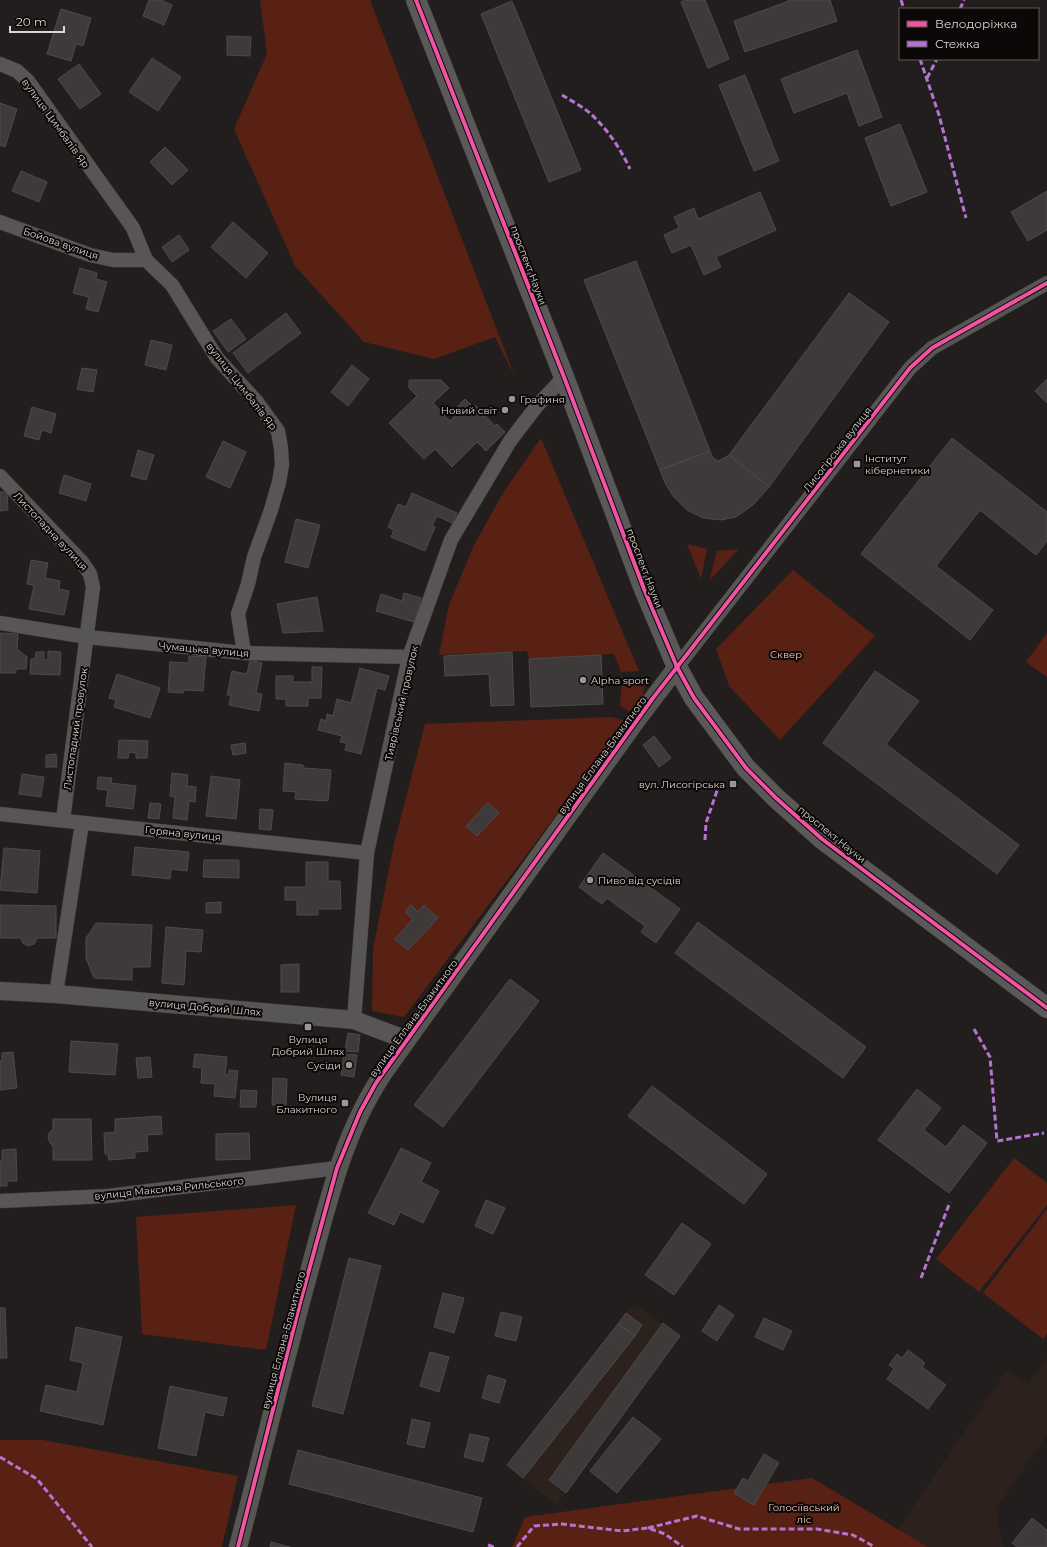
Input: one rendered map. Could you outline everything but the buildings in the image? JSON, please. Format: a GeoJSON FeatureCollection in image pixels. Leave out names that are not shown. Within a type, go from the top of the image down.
{"type":"FeatureCollection","features":[{"type":"Feature","properties":{"kind":"main road","name":"проспект Науки"},"geometry":{"type":"LineString","coordinates":[[418,1],[564,377],[644,589],[677,667],[694,698],[746,768],[776,798],[822,839],[1047,1008]]}},
{"type":"Feature","properties":{"kind":"street","name":"вулиця Цимбалів Яр"},"geometry":{"type":"LineString","coordinates":[[0,64],[17,71],[32,87],[132,228],[146,260],[172,285],[217,358],[257,402],[278,431],[282,464],[279,482],[254,557],[248,584],[238,614],[244,653]]}},
{"type":"Feature","properties":{"kind":"street","name":"Бойова вулиця"},"geometry":{"type":"LineString","coordinates":[[0,222],[90,254],[113,260],[146,260]]}},
{"type":"Feature","properties":{"kind":"street","name":"Лисогірська вулиця"},"geometry":{"type":"LineString","coordinates":[[677,667],[910,368],[932,348],[1047,284]]}},
{"type":"Feature","properties":{"kind":"street","name":"Тиврівський провулок"},"geometry":{"type":"LineString","coordinates":[[354,1020],[367,853],[409,657],[451,540],[510,442],[536,407],[564,377]]}},
{"type":"Feature","properties":{"kind":"street","name":"Листопадна вулиця"},"geometry":{"type":"LineString","coordinates":[[0,476],[82,562],[90,574],[93,587],[87,637]]}},
{"type":"Feature","properties":{"kind":"street","name":"Чумацька вулиця"},"geometry":{"type":"LineString","coordinates":[[0,623],[87,637],[244,653],[409,657]]}},
{"type":"Feature","properties":{"kind":"street","name":"Листопадний провулок"},"geometry":{"type":"LineString","coordinates":[[63,820],[87,637]]}},
{"type":"Feature","properties":{"kind":"street","name":"вулиця Еллана-Блакитного"},"geometry":{"type":"LineString","coordinates":[[238,1547],[300,1303],[337,1168],[360,1112],[373,1089],[407,1040],[636,721],[677,667]]}},
{"type":"Feature","properties":{"kind":"street","name":"Горяна вулиця"},"geometry":{"type":"LineString","coordinates":[[0,814],[367,853]]}},
{"type":"Feature","properties":{"kind":"street"},"geometry":{"type":"LineString","coordinates":[[56,994],[82,823]]}},
{"type":"Feature","properties":{"kind":"street","name":"вулиця Добрий Шлях"},"geometry":{"type":"LineString","coordinates":[[0,991],[56,994],[354,1020],[407,1040]]}},
{"type":"Feature","properties":{"kind":"street","name":"вулиця Максима Рильського"},"geometry":{"type":"LineString","coordinates":[[0,1201],[108,1196],[337,1168]]}},
{"type":"Feature","properties":{"kind":"shaded area"},"geometry":{"type":"Polygon","coordinates":[[[634,1304],[680,1336],[556,1505],[507,1465],[634,1304]]]}},
{"type":"Feature","properties":{"kind":"shaded area"},"geometry":{"type":"Polygon","coordinates":[[[1047,1358],[1047,1435],[996,1509],[1002,1544],[1005,1547],[928,1547],[898,1529],[1007,1370],[1028,1384],[1047,1358]]]}},
{"type":"Feature","properties":{"kind":"green space"},"geometry":{"type":"Polygon","coordinates":[[[260,0],[370,0],[515,377],[495,337],[434,359],[364,342],[295,266],[234,129],[267,54],[260,0]]]}},
{"type":"Feature","properties":{"kind":"green space"},"geometry":{"type":"Polygon","coordinates":[[[541,438],[639,671],[621,672],[614,654],[529,659],[527,651],[439,655],[449,605],[473,547],[503,493],[541,438]]]}},
{"type":"Feature","properties":{"kind":"green space"},"geometry":{"type":"Polygon","coordinates":[[[687,544],[707,549],[701,579],[687,544]]]}},
{"type":"Feature","properties":{"kind":"green space"},"geometry":{"type":"Polygon","coordinates":[[[739,549],[709,581],[717,551],[739,549]]]}},
{"type":"Feature","properties":{"kind":"green space","name":"Сквер"},"geometry":{"type":"Polygon","coordinates":[[[793,570],[875,636],[780,740],[729,686],[716,649],[793,570]]]}},
{"type":"Feature","properties":{"kind":"green space"},"geometry":{"type":"Polygon","coordinates":[[[1047,633],[1047,677],[1026,662],[1047,633]]]}},
{"type":"Feature","properties":{"kind":"green space"},"geometry":{"type":"Polygon","coordinates":[[[622,682],[645,685],[643,696],[647,699],[635,715],[620,706],[622,682]]]}},
{"type":"Feature","properties":{"kind":"green space"},"geometry":{"type":"Polygon","coordinates":[[[611,717],[627,721],[404,1017],[372,1011],[373,949],[394,844],[425,724],[611,717]]]}},
{"type":"Feature","properties":{"kind":"green space"},"geometry":{"type":"Polygon","coordinates":[[[1014,1158],[1047,1183],[1047,1205],[979,1292],[936,1259],[1014,1158]]]}},
{"type":"Feature","properties":{"kind":"green space"},"geometry":{"type":"Polygon","coordinates":[[[296,1205],[266,1350],[142,1334],[136,1217],[296,1205]]]}},
{"type":"Feature","properties":{"kind":"green space"},"geometry":{"type":"Polygon","coordinates":[[[1047,1209],[1047,1334],[1043,1339],[983,1293],[1047,1209]]]}},
{"type":"Feature","properties":{"kind":"green space"},"geometry":{"type":"Polygon","coordinates":[[[0,1440],[43,1440],[238,1476],[222,1547],[0,1547],[0,1440]]]}},
{"type":"Feature","properties":{"kind":"green space","name":"Голосіївський ліс"},"geometry":{"type":"Polygon","coordinates":[[[812,1478],[928,1547],[512,1547],[525,1517],[812,1478]]]}},
{"type":"Feature","properties":{"kind":"marked path"},"geometry":{"type":"LineString","coordinates":[[901,0],[904,8]]}},
{"type":"Feature","properties":{"kind":"marked path"},"geometry":{"type":"LineString","coordinates":[[960,8],[964,0]]}},
{"type":"Feature","properties":{"kind":"marked path"},"geometry":{"type":"LineString","coordinates":[[920,60],[939,115],[966,218]]}},
{"type":"Feature","properties":{"kind":"marked path"},"geometry":{"type":"LineString","coordinates":[[927,78],[936,60]]}},
{"type":"Feature","properties":{"kind":"marked path"},"geometry":{"type":"LineString","coordinates":[[562,95],[588,111],[606,130],[615,142],[630,169]]}},
{"type":"Feature","properties":{"kind":"marked path"},"geometry":{"type":"LineString","coordinates":[[705,840],[706,823],[720,782]]}},
{"type":"Feature","properties":{"kind":"marked path"},"geometry":{"type":"LineString","coordinates":[[974,1029],[990,1057],[997,1141],[1044,1133]]}},
{"type":"Feature","properties":{"kind":"marked path"},"geometry":{"type":"LineString","coordinates":[[921,1278],[950,1202]]}},
{"type":"Feature","properties":{"kind":"marked path"},"geometry":{"type":"LineString","coordinates":[[0,1457],[37,1479],[92,1547]]}},
{"type":"Feature","properties":{"kind":"marked path"},"geometry":{"type":"LineString","coordinates":[[648,1528],[697,1516],[739,1529],[817,1529],[853,1535],[875,1547]]}},
{"type":"Feature","properties":{"kind":"marked path"},"geometry":{"type":"LineString","coordinates":[[517,1547],[534,1526],[562,1524],[622,1531],[648,1528],[665,1534],[683,1547]]}},
{"type":"Feature","properties":{"kind":"marked path"},"geometry":{"type":"LineString","coordinates":[[488,1545],[494,1547]]}},
{"type":"Feature","properties":{"kind":"cycle path"},"geometry":{"type":"LineString","coordinates":[[416,0],[564,377],[644,589],[677,667],[694,698],[746,768],[776,798],[822,839],[1047,1008]]}},
{"type":"Feature","properties":{"kind":"cycle path"},"geometry":{"type":"LineString","coordinates":[[238,1547],[300,1303],[337,1168],[360,1112],[376,1083],[653,698],[910,368],[932,348],[1047,283]]}},
{"type":"Feature","properties":{"kind":"place","name":"Графиня"},"geometry":{"type":"Point","coordinates":[512,399]}},
{"type":"Feature","properties":{"kind":"place","name":"Новий світ"},"geometry":{"type":"Point","coordinates":[505,410]}},
{"type":"Feature","properties":{"kind":"place","name":"Інститут кібернетики"},"geometry":{"type":"Point","coordinates":[857,464]}},
{"type":"Feature","properties":{"kind":"place","name":"Alpha sport"},"geometry":{"type":"Point","coordinates":[583,680]}},
{"type":"Feature","properties":{"kind":"place","name":"вул. Лисогірська"},"geometry":{"type":"Point","coordinates":[733,784]}},
{"type":"Feature","properties":{"kind":"place","name":"Пиво від сусідів"},"geometry":{"type":"Point","coordinates":[590,880]}},
{"type":"Feature","properties":{"kind":"place","name":"Вулиця Добрий Шлях"},"geometry":{"type":"Point","coordinates":[308,1027]}},
{"type":"Feature","properties":{"kind":"place","name":"Сусіди"},"geometry":{"type":"Point","coordinates":[349,1065]}},
{"type":"Feature","properties":{"kind":"place","name":"Вулиця Блакитного"},"geometry":{"type":"Point","coordinates":[345,1103]}}]}
